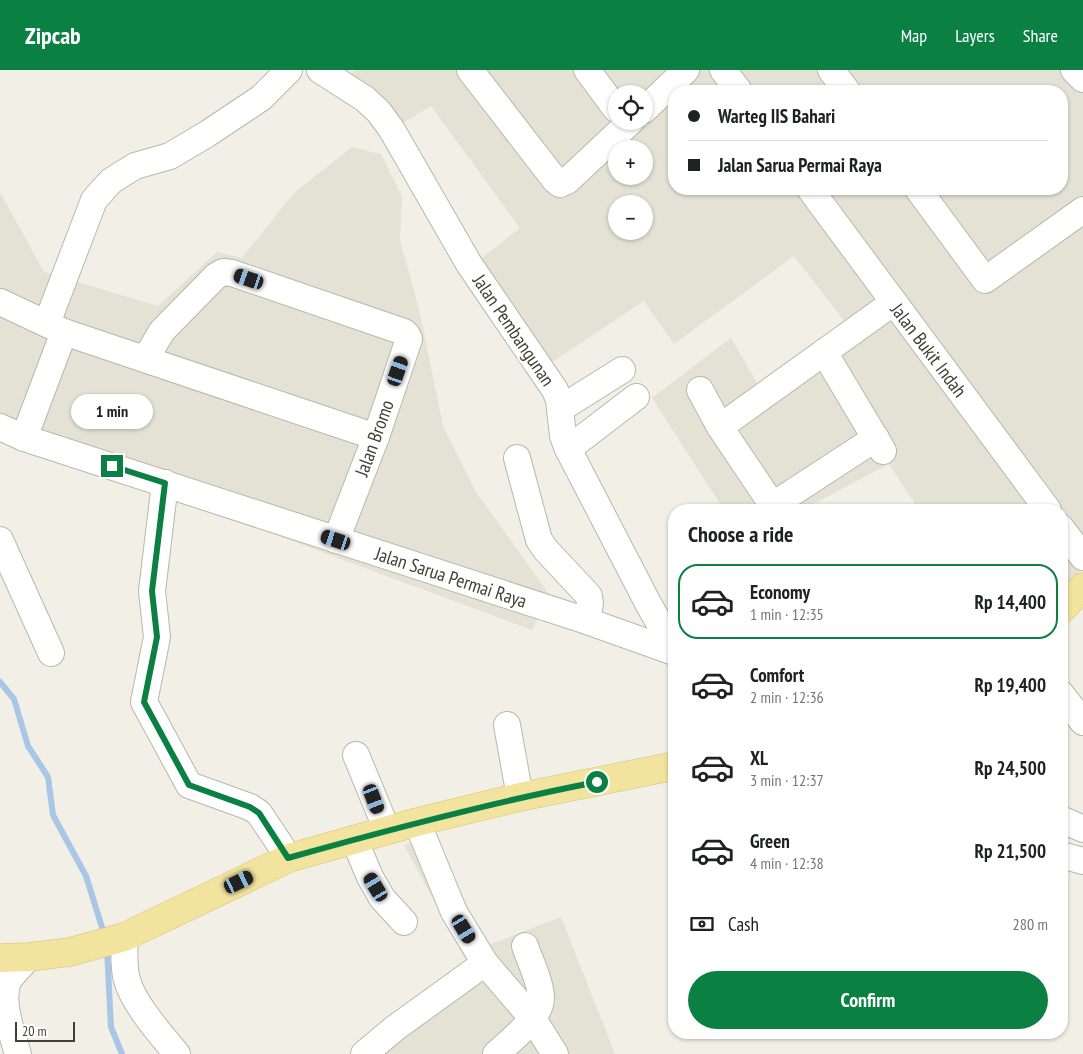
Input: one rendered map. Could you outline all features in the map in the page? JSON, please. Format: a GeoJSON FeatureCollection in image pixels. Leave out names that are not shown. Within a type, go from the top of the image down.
{"type":"FeatureCollection","features":[{"type":"Feature","properties":{"kind":"main road"},"geometry":{"type":"LineString","coordinates":[[1068,603],[1083,587]]}},
{"type":"Feature","properties":{"kind":"main road"},"geometry":{"type":"LineString","coordinates":[[0,958],[70,952],[110,942],[288,858],[354,839],[520,797],[668,767]]}},
{"type":"Feature","properties":{"kind":"street"},"geometry":{"type":"LineString","coordinates":[[24,438],[94,200],[111,181],[135,166],[170,156],[261,98],[289,70]]}},
{"type":"Feature","properties":{"kind":"street","name":"Jalan Pembangunan"},"geometry":{"type":"LineString","coordinates":[[320,70],[365,99],[379,112],[392,130],[469,264],[555,390],[559,400],[561,424],[568,449],[668,639]]}},
{"type":"Feature","properties":{"kind":"street"},"geometry":{"type":"LineString","coordinates":[[470,70],[560,184],[566,181],[616,130]]}},
{"type":"Feature","properties":{"kind":"street"},"geometry":{"type":"LineString","coordinates":[[587,70],[608,94]]}},
{"type":"Feature","properties":{"kind":"street"},"geometry":{"type":"LineString","coordinates":[[653,97],[686,70]]}},
{"type":"Feature","properties":{"kind":"street"},"geometry":{"type":"LineString","coordinates":[[723,70],[734,85]]}},
{"type":"Feature","properties":{"kind":"street"},"geometry":{"type":"LineString","coordinates":[[831,70],[842,85]]}},
{"type":"Feature","properties":{"kind":"street"},"geometry":{"type":"LineString","coordinates":[[1074,70],[1083,79]]}},
{"type":"Feature","properties":{"kind":"street","name":"Jalan Bukit Indah"},"geometry":{"type":"LineString","coordinates":[[814,195],[1044,504]]}},
{"type":"Feature","properties":{"kind":"street"},"geometry":{"type":"LineString","coordinates":[[922,195],[985,280],[1083,210]]}},
{"type":"Feature","properties":{"kind":"street","name":"Jalan Bromo"},"geometry":{"type":"LineString","coordinates":[[146,358],[162,331],[216,276],[223,272],[232,273],[407,334],[409,339],[376,436],[336,540]]}},
{"type":"Feature","properties":{"kind":"street"},"geometry":{"type":"LineString","coordinates":[[0,302],[56,327],[376,436]]}},
{"type":"Feature","properties":{"kind":"street"},"geometry":{"type":"LineString","coordinates":[[720,427],[894,302]]}},
{"type":"Feature","properties":{"kind":"street"},"geometry":{"type":"LineString","coordinates":[[700,390],[720,427],[766,497],[773,502],[781,500],[879,444],[824,352]]}},
{"type":"Feature","properties":{"kind":"street"},"geometry":{"type":"LineString","coordinates":[[560,409],[622,370]]}},
{"type":"Feature","properties":{"kind":"street"},"geometry":{"type":"LineString","coordinates":[[568,449],[636,397]]}},
{"type":"Feature","properties":{"kind":"street","name":"Jalan Sarua Permai Raya"},"geometry":{"type":"LineString","coordinates":[[0,427],[24,438],[668,648]]}},
{"type":"Feature","properties":{"kind":"street"},"geometry":{"type":"LineString","coordinates":[[517,458],[539,540],[546,550],[590,596],[586,621]]}},
{"type":"Feature","properties":{"kind":"street"},"geometry":{"type":"LineString","coordinates":[[165,483],[152,591],[157,637],[144,702],[189,785],[250,807],[259,813],[288,858]]}},
{"type":"Feature","properties":{"kind":"street"},"geometry":{"type":"LineString","coordinates":[[1068,537],[1083,557]]}},
{"type":"Feature","properties":{"kind":"street"},"geometry":{"type":"LineString","coordinates":[[0,540],[51,653]]}},
{"type":"Feature","properties":{"kind":"street"},"geometry":{"type":"LineString","coordinates":[[1068,703],[1083,722]]}},
{"type":"Feature","properties":{"kind":"street"},"geometry":{"type":"LineString","coordinates":[[507,725],[520,797]]}},
{"type":"Feature","properties":{"kind":"street"},"geometry":{"type":"LineString","coordinates":[[356,755],[387,830]]}},
{"type":"Feature","properties":{"kind":"street"},"geometry":{"type":"LineString","coordinates":[[417,822],[454,912],[485,963],[533,1019],[555,1054]]}},
{"type":"Feature","properties":{"kind":"street"},"geometry":{"type":"LineString","coordinates":[[1068,823],[1083,829]]}},
{"type":"Feature","properties":{"kind":"street"},"geometry":{"type":"LineString","coordinates":[[354,839],[370,877],[382,898],[404,922]]}},
{"type":"Feature","properties":{"kind":"street"},"geometry":{"type":"LineString","coordinates":[[1068,857],[1083,861]]}},
{"type":"Feature","properties":{"kind":"street"},"geometry":{"type":"LineString","coordinates":[[110,942],[136,1000],[155,1028],[177,1054]]}},
{"type":"Feature","properties":{"kind":"street"},"geometry":{"type":"LineString","coordinates":[[496,1054],[533,1019],[540,1007],[539,988],[524,946]]}},
{"type":"Feature","properties":{"kind":"street"},"geometry":{"type":"LineString","coordinates":[[18,1054],[6,1010],[4,994],[8,981],[29,957]]}},
{"type":"Feature","properties":{"kind":"street"},"geometry":{"type":"LineString","coordinates":[[364,1054],[394,1028],[485,963]]}},
{"type":"Feature","properties":{"kind":"shaded area"},"geometry":{"type":"Polygon","coordinates":[[[355,70],[1083,70],[1083,568],[1068,583],[1068,504],[915,504],[889,464],[813,504],[720,504],[652,398],[731,338],[757,383],[845,322],[794,256],[674,344],[644,301],[543,368],[473,265],[520,228],[431,106],[396,127],[346,77],[355,70]]]}},
{"type":"Feature","properties":{"kind":"shaded area"},"geometry":{"type":"Polygon","coordinates":[[[352,147],[381,154],[402,196],[400,240],[419,309],[443,426],[476,492],[549,594],[532,630],[0,433],[0,192],[44,272],[158,306],[217,252],[242,258],[294,193],[352,147]]]}},
{"type":"Feature","properties":{"kind":"shaded area"},"geometry":{"type":"Polygon","coordinates":[[[433,834],[486,946],[561,917],[615,1054],[353,1054],[469,966],[404,845],[433,834]]]}},
{"type":"Feature","properties":{"kind":"waterway"},"geometry":{"type":"LineString","coordinates":[[0,682],[14,699],[28,746],[48,777],[53,815],[86,876],[105,937]]}},
{"type":"Feature","properties":{"kind":"waterway"},"geometry":{"type":"LineString","coordinates":[[107,949],[111,1027],[122,1054]]}},
{"type":"Feature","properties":{"kind":"route"},"geometry":{"type":"LineString","coordinates":[[112,466],[165,483],[152,591],[157,637],[144,702],[189,785],[250,807],[259,813],[282,845],[288,858],[402,826],[520,797],[597,782]]}}]}
